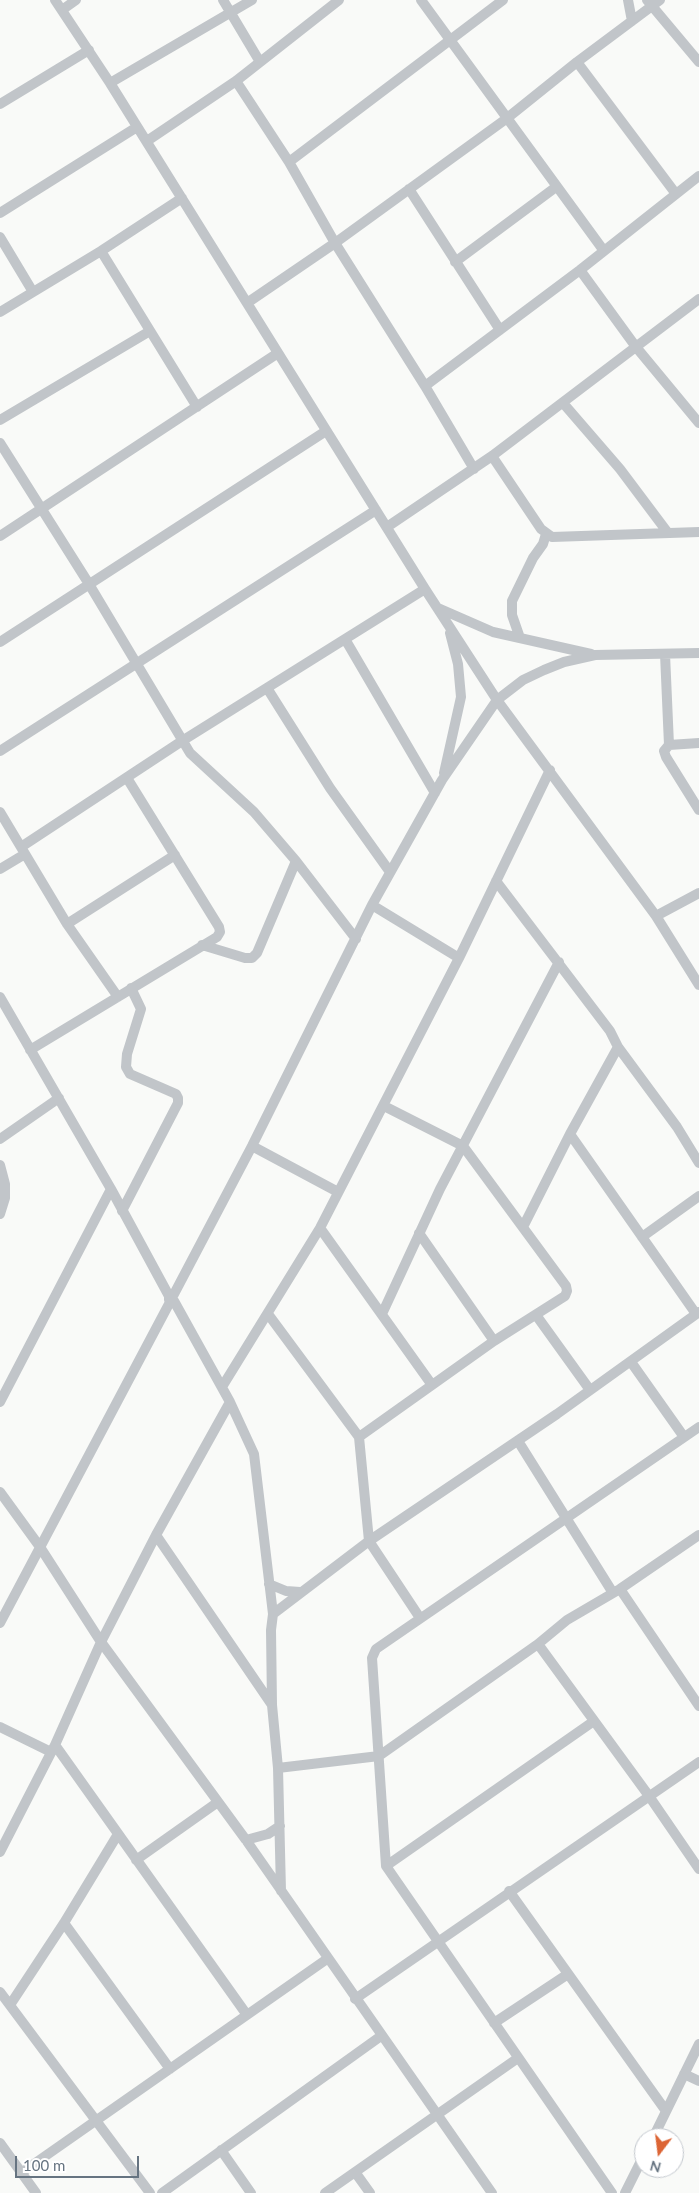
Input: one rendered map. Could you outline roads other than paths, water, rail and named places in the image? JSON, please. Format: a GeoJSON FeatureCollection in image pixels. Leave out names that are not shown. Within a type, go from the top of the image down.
{"type":"FeatureCollection","features":[{"type":"Feature","properties":{"kind":"street"},"geometry":{"type":"LineString","coordinates":[[55,0],[147,141],[326,431],[497,700],[656,916],[699,985]]}},
{"type":"Feature","properties":{"kind":"street"},"geometry":{"type":"LineString","coordinates":[[62,10],[76,0]]}},
{"type":"Feature","properties":{"kind":"street"},"geometry":{"type":"LineString","coordinates":[[223,0],[260,62]]}},
{"type":"Feature","properties":{"kind":"street"},"geometry":{"type":"LineString","coordinates":[[110,83],[252,0]]}},
{"type":"Feature","properties":{"kind":"street"},"geometry":{"type":"LineString","coordinates":[[147,141],[236,80],[339,0]]}},
{"type":"Feature","properties":{"kind":"street"},"geometry":{"type":"LineString","coordinates":[[421,0],[556,187],[584,221],[604,251]]}},
{"type":"Feature","properties":{"kind":"street"},"geometry":{"type":"LineString","coordinates":[[289,162],[503,0]]}},
{"type":"Feature","properties":{"kind":"street"},"geometry":{"type":"LineString","coordinates":[[628,0],[632,21]]}},
{"type":"Feature","properties":{"kind":"street"},"geometry":{"type":"LineString","coordinates":[[247,303],[335,244],[506,119],[632,21],[653,2],[699,62]]}},
{"type":"Feature","properties":{"kind":"street"},"geometry":{"type":"LineString","coordinates":[[0,104],[89,50]]}},
{"type":"Feature","properties":{"kind":"street"},"geometry":{"type":"LineString","coordinates":[[577,62],[676,194]]}},
{"type":"Feature","properties":{"kind":"street"},"geometry":{"type":"LineString","coordinates":[[236,80],[289,162],[335,244],[425,386],[474,469]]}},
{"type":"Feature","properties":{"kind":"street"},"geometry":{"type":"LineString","coordinates":[[0,213],[137,127]]}},
{"type":"Feature","properties":{"kind":"street"},"geometry":{"type":"LineString","coordinates":[[425,386],[580,270],[699,176]]}},
{"type":"Feature","properties":{"kind":"street"},"geometry":{"type":"LineString","coordinates":[[455,262],[556,187]]}},
{"type":"Feature","properties":{"kind":"street"},"geometry":{"type":"LineString","coordinates":[[409,189],[500,330]]}},
{"type":"Feature","properties":{"kind":"street"},"geometry":{"type":"LineString","coordinates":[[0,312],[101,251],[182,198]]}},
{"type":"Feature","properties":{"kind":"street"},"geometry":{"type":"LineString","coordinates":[[0,237],[33,292]]}},
{"type":"Feature","properties":{"kind":"street"},"geometry":{"type":"LineString","coordinates":[[101,251],[197,407]]}},
{"type":"Feature","properties":{"kind":"street"},"geometry":{"type":"LineString","coordinates":[[580,270],[636,347],[699,423]]}},
{"type":"Feature","properties":{"kind":"street"},"geometry":{"type":"LineString","coordinates":[[387,527],[492,456],[699,299]]}},
{"type":"Feature","properties":{"kind":"street"},"geometry":{"type":"LineString","coordinates":[[0,420],[150,331]]}},
{"type":"Feature","properties":{"kind":"street"},"geometry":{"type":"LineString","coordinates":[[0,536],[278,353]]}},
{"type":"Feature","properties":{"kind":"street"},"geometry":{"type":"LineString","coordinates":[[563,403],[620,469],[668,533]]}},
{"type":"Feature","properties":{"kind":"street"},"geometry":{"type":"LineString","coordinates":[[0,642],[326,431]]}},
{"type":"Feature","properties":{"kind":"street"},"geometry":{"type":"LineString","coordinates":[[0,443],[89,584],[190,753],[254,812],[296,861],[356,939]]}},
{"type":"Feature","properties":{"kind":"street"},"geometry":{"type":"LineString","coordinates":[[492,456],[546,534],[552,537],[699,532]]}},
{"type":"Feature","properties":{"kind":"street"},"geometry":{"type":"LineString","coordinates":[[0,752],[376,510]]}},
{"type":"Feature","properties":{"kind":"street"},"geometry":{"type":"LineString","coordinates":[[520,638],[512,615],[512,602],[533,558],[543,544],[546,534]]}},
{"type":"Feature","properties":{"kind":"street"},"geometry":{"type":"LineString","coordinates":[[0,868],[23,850],[182,741],[426,589]]}},
{"type":"Feature","properties":{"kind":"street"},"geometry":{"type":"LineString","coordinates":[[437,607],[493,632],[595,655]]}},
{"type":"Feature","properties":{"kind":"street"},"geometry":{"type":"LineString","coordinates":[[442,780],[461,697],[458,664],[448,625]]}},
{"type":"Feature","properties":{"kind":"street"},"geometry":{"type":"LineString","coordinates":[[345,639],[435,793]]}},
{"type":"Feature","properties":{"kind":"street"},"geometry":{"type":"LineString","coordinates":[[0,1623],[252,1146],[372,905],[442,780],[497,700],[524,680],[564,662],[595,655],[699,653]]}},
{"type":"Feature","properties":{"kind":"street"},"geometry":{"type":"LineString","coordinates":[[665,654],[669,745],[664,751],[699,810]]}},
{"type":"Feature","properties":{"kind":"street"},"geometry":{"type":"LineString","coordinates":[[267,688],[330,788],[390,872]]}},
{"type":"Feature","properties":{"kind":"street"},"geometry":{"type":"LineString","coordinates":[[669,745],[699,743]]}},
{"type":"Feature","properties":{"kind":"street"},"geometry":{"type":"LineString","coordinates":[[222,1387],[320,1228],[459,958],[550,770]]}},
{"type":"Feature","properties":{"kind":"street"},"geometry":{"type":"LineString","coordinates":[[30,1050],[217,936],[219,927],[127,778]]}},
{"type":"Feature","properties":{"kind":"street"},"geometry":{"type":"LineString","coordinates":[[691,797],[699,790]]}},
{"type":"Feature","properties":{"kind":"street"},"geometry":{"type":"LineString","coordinates":[[0,812],[67,924],[118,997]]}},
{"type":"Feature","properties":{"kind":"street"},"geometry":{"type":"LineString","coordinates":[[67,924],[175,855]]}},
{"type":"Feature","properties":{"kind":"street"},"geometry":{"type":"LineString","coordinates":[[202,945],[245,958],[252,958],[257,954],[296,861]]}},
{"type":"Feature","properties":{"kind":"street"},"geometry":{"type":"LineString","coordinates":[[496,881],[610,1031],[618,1047],[677,1127],[699,1163]]}},
{"type":"Feature","properties":{"kind":"street"},"geometry":{"type":"LineString","coordinates":[[656,916],[699,893]]}},
{"type":"Feature","properties":{"kind":"street"},"geometry":{"type":"LineString","coordinates":[[372,905],[459,958]]}},
{"type":"Feature","properties":{"kind":"street"},"geometry":{"type":"LineString","coordinates":[[382,1314],[440,1190],[559,962]]}},
{"type":"Feature","properties":{"kind":"street"},"geometry":{"type":"LineString","coordinates":[[122,1210],[178,1103],[176,1094],[130,1074],[126,1067],[127,1054],[141,1010],[131,988]]}},
{"type":"Feature","properties":{"kind":"street"},"geometry":{"type":"LineString","coordinates":[[0,998],[111,1189],[222,1387],[254,1454],[273,1614],[271,1630],[272,1705],[278,1768],[281,1890]]}},
{"type":"Feature","properties":{"kind":"street"},"geometry":{"type":"LineString","coordinates":[[522,1227],[618,1047]]}},
{"type":"Feature","properties":{"kind":"street"},"geometry":{"type":"LineString","coordinates":[[0,1139],[59,1098]]}},
{"type":"Feature","properties":{"kind":"street"},"geometry":{"type":"LineString","coordinates":[[359,1437],[494,1341],[565,1296],[567,1291],[566,1286],[463,1146],[384,1106]]}},
{"type":"Feature","properties":{"kind":"street"},"geometry":{"type":"LineString","coordinates":[[273,1614],[369,1541],[518,1441],[698,1313],[570,1134]]}},
{"type":"Feature","properties":{"kind":"street"},"geometry":{"type":"LineString","coordinates":[[252,1146],[338,1192]]}},
{"type":"Feature","properties":{"kind":"street"},"geometry":{"type":"LineString","coordinates":[[0,1165],[5,1184],[5,1198],[0,1214]]}},
{"type":"Feature","properties":{"kind":"street"},"geometry":{"type":"LineString","coordinates":[[0,1402],[111,1189]]}},
{"type":"Feature","properties":{"kind":"street"},"geometry":{"type":"LineString","coordinates":[[642,1237],[699,1196]]}},
{"type":"Feature","properties":{"kind":"street"},"geometry":{"type":"LineString","coordinates":[[320,1228],[432,1385]]}},
{"type":"Feature","properties":{"kind":"street"},"geometry":{"type":"LineString","coordinates":[[419,1233],[494,1341]]}},
{"type":"Feature","properties":{"kind":"street"},"geometry":{"type":"LineString","coordinates":[[268,1314],[359,1437],[369,1541],[420,1618]]}},
{"type":"Feature","properties":{"kind":"street"},"geometry":{"type":"LineString","coordinates":[[536,1315],[590,1390]]}},
{"type":"Feature","properties":{"kind":"street"},"geometry":{"type":"LineString","coordinates":[[630,1362],[684,1437]]}},
{"type":"Feature","properties":{"kind":"street"},"geometry":{"type":"LineString","coordinates":[[0,1852],[53,1748],[101,1642],[156,1535],[230,1402]]}},
{"type":"Feature","properties":{"kind":"street"},"geometry":{"type":"LineString","coordinates":[[612,2193],[386,1866],[373,1654],[376,1649],[420,1618],[699,1427]]}},
{"type":"Feature","properties":{"kind":"street"},"geometry":{"type":"LineString","coordinates":[[518,1441],[566,1519],[699,1706]]}},
{"type":"Feature","properties":{"kind":"street"},"geometry":{"type":"LineString","coordinates":[[0,1492],[40,1547],[101,1642],[246,1840],[327,1959],[492,2193]]}},
{"type":"Feature","properties":{"kind":"street"},"geometry":{"type":"LineString","coordinates":[[156,1535],[272,1705]]}},
{"type":"Feature","properties":{"kind":"street"},"geometry":{"type":"LineString","coordinates":[[278,1768],[379,1756],[538,1644],[567,1620],[616,1591],[699,1536]]}},
{"type":"Feature","properties":{"kind":"street"},"geometry":{"type":"LineString","coordinates":[[269,1584],[286,1591],[300,1592]]}},
{"type":"Feature","properties":{"kind":"street"},"geometry":{"type":"LineString","coordinates":[[538,1644],[649,1796],[699,1869]]}},
{"type":"Feature","properties":{"kind":"street"},"geometry":{"type":"LineString","coordinates":[[386,1866],[594,1721]]}},
{"type":"Feature","properties":{"kind":"street"},"geometry":{"type":"LineString","coordinates":[[0,1727],[53,1748],[118,1834],[247,2015]]}},
{"type":"Feature","properties":{"kind":"street"},"geometry":{"type":"LineString","coordinates":[[355,1999],[699,1762]]}},
{"type":"Feature","properties":{"kind":"street"},"geometry":{"type":"LineString","coordinates":[[136,1860],[218,1802]]}},
{"type":"Feature","properties":{"kind":"street"},"geometry":{"type":"LineString","coordinates":[[246,1840],[268,1834],[280,1826]]}},
{"type":"Feature","properties":{"kind":"street"},"geometry":{"type":"LineString","coordinates":[[10,2005],[64,1923],[118,1834]]}},
{"type":"Feature","properties":{"kind":"street"},"geometry":{"type":"LineString","coordinates":[[510,1891],[666,2111]]}},
{"type":"Feature","properties":{"kind":"street"},"geometry":{"type":"LineString","coordinates":[[64,1923],[170,2069]]}},
{"type":"Feature","properties":{"kind":"street"},"geometry":{"type":"LineString","coordinates":[[21,2174],[96,2119],[327,1959]]}},
{"type":"Feature","properties":{"kind":"street"},"geometry":{"type":"LineString","coordinates":[[494,2023],[568,1974]]}},
{"type":"Feature","properties":{"kind":"street"},"geometry":{"type":"LineString","coordinates":[[0,1992],[150,2193]]}},
{"type":"Feature","properties":{"kind":"street"},"geometry":{"type":"LineString","coordinates":[[162,2193],[381,2036]]}},
{"type":"Feature","properties":{"kind":"street"},"geometry":{"type":"LineString","coordinates":[[657,2128],[699,2044]]}},
{"type":"Feature","properties":{"kind":"street"},"geometry":{"type":"LineString","coordinates":[[325,2193],[518,2058]]}},
{"type":"Feature","properties":{"kind":"street"},"geometry":{"type":"LineString","coordinates":[[684,2074],[699,2081]]}},
{"type":"Feature","properties":{"kind":"street"},"geometry":{"type":"LineString","coordinates":[[0,2143],[36,2193]]}},
{"type":"Feature","properties":{"kind":"street"},"geometry":{"type":"LineString","coordinates":[[221,2150],[251,2193]]}},
{"type":"Feature","properties":{"kind":"street"},"geometry":{"type":"LineString","coordinates":[[355,2172],[370,2193]]}},
{"type":"Feature","properties":{"kind":"street"},"geometry":{"type":"LineString","coordinates":[[625,2193],[634,2175]]}}]}
